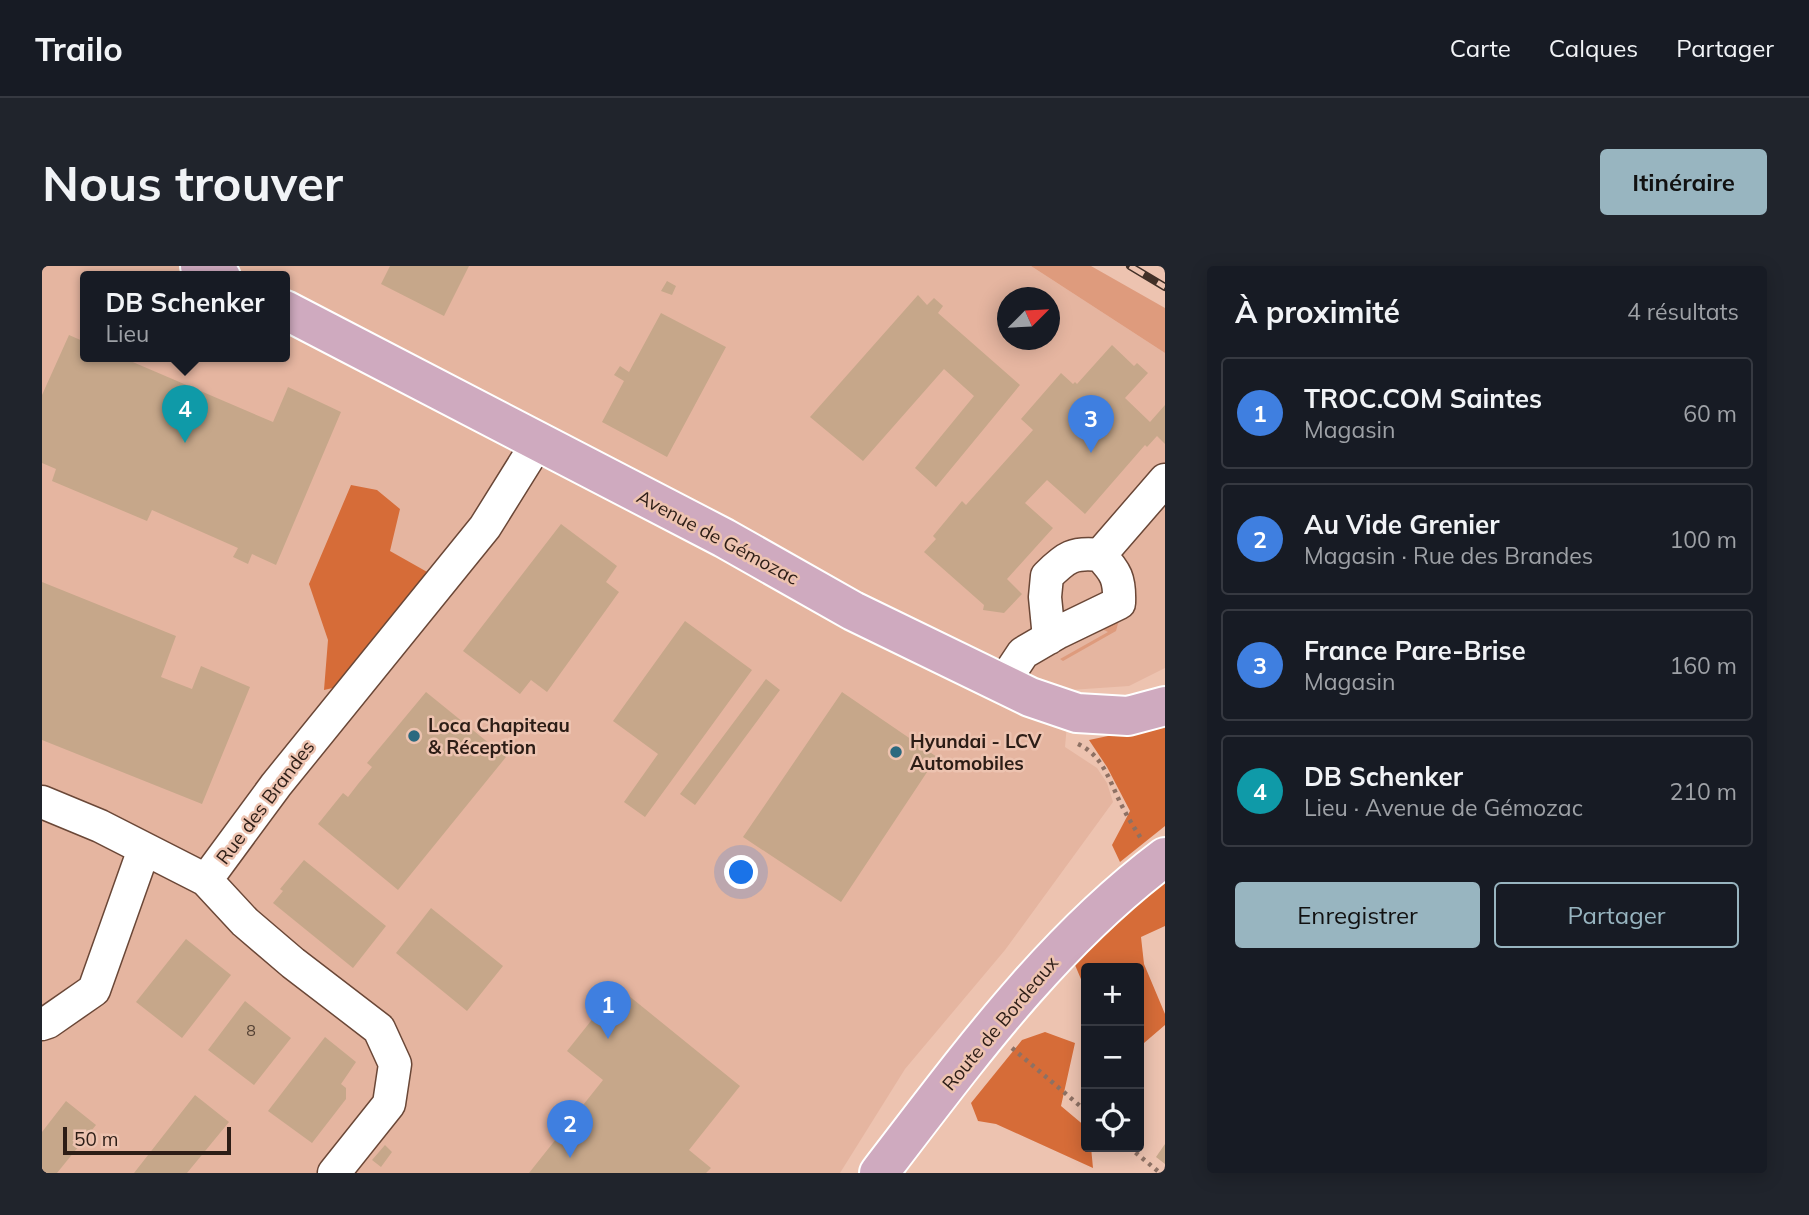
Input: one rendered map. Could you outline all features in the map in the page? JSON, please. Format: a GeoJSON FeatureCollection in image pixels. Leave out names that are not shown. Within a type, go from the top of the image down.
{"type":"FeatureCollection","features":[{"type":"Feature","properties":{"kind":"main road","name":"Avenue de Gémozac"},"geometry":{"type":"LineString","coordinates":[[290,313],[724,538],[853,611],[1030,696],[1077,713],[1128,716],[1165,706]]}},
{"type":"Feature","properties":{"kind":"main road","name":"Route de Bordeaux"},"geometry":{"type":"LineString","coordinates":[[879,1173],[990,1030],[1052,958],[1160,860]]}},
{"type":"Feature","properties":{"kind":"street","name":"Rue des Brandes"},"geometry":{"type":"LineString","coordinates":[[334,1173],[388,1104],[396,1064],[379,1029],[244,922],[206,880],[276,785],[485,527],[538,442]]}},
{"type":"Feature","properties":{"kind":"street"},"geometry":{"type":"LineString","coordinates":[[1100,555],[1165,480]]}},
{"type":"Feature","properties":{"kind":"street"},"geometry":{"type":"LineString","coordinates":[[1003,683],[1023,653],[1119,603],[1119,584],[1113,569],[1100,555],[1079,553],[1060,563],[1047,576],[1045,597],[1049,638]]}},
{"type":"Feature","properties":{"kind":"street"},"geometry":{"type":"LineString","coordinates":[[42,802],[100,826],[206,880]]}},
{"type":"Feature","properties":{"kind":"street"},"geometry":{"type":"LineString","coordinates":[[42,1024],[94,990],[144,849]]}},
{"type":"Feature","properties":{"kind":"path"},"geometry":{"type":"LineString","coordinates":[[1070,740],[1090,750],[1109,776],[1121,804],[1160,860]]}},
{"type":"Feature","properties":{"kind":"path"},"geometry":{"type":"LineString","coordinates":[[990,1030],[1081,1107]]}},
{"type":"Feature","properties":{"kind":"path"},"geometry":{"type":"LineString","coordinates":[[1135,1152],[1160,1173]]}},
{"type":"Feature","properties":{"kind":"shaded area"},"geometry":{"type":"Polygon","coordinates":[[[42,266],[1031,266],[1165,353],[1165,668],[1129,686],[1070,690],[1065,747],[1097,768],[1107,783],[1113,802],[1005,950],[905,1069],[840,1173],[42,1173],[42,266]]]}},
{"type":"Feature","properties":{"kind":"shaded area"},"geometry":{"type":"Polygon","coordinates":[[[1031,266],[1091,266],[1165,308],[1165,353],[1031,266]]]}},
{"type":"Feature","properties":{"kind":"shaded area"},"geometry":{"type":"Polygon","coordinates":[[[351,485],[377,490],[400,509],[390,551],[429,573],[355,683],[324,690],[328,640],[309,584],[351,485]]]}},
{"type":"Feature","properties":{"kind":"shaded area"},"geometry":{"type":"Polygon","coordinates":[[[1120,616],[1116,631],[1063,661],[1060,659],[1108,632],[1094,625],[1120,616]]]}},
{"type":"Feature","properties":{"kind":"shaded area"},"geometry":{"type":"Polygon","coordinates":[[[1165,724],[1165,826],[1120,862],[1112,845],[1130,811],[1089,740],[1165,724]]]}},
{"type":"Feature","properties":{"kind":"shaded area"},"geometry":{"type":"Polygon","coordinates":[[[1165,877],[1165,926],[1141,937],[1144,963],[1081,963],[1081,979],[1075,965],[1165,877]]]}},
{"type":"Feature","properties":{"kind":"shaded area"},"geometry":{"type":"Polygon","coordinates":[[[1144,964],[1165,1014],[1165,1025],[1144,1043],[1144,964]]]}},
{"type":"Feature","properties":{"kind":"shaded area"},"geometry":{"type":"Polygon","coordinates":[[[1045,1032],[1075,1043],[1061,1106],[1081,1123],[1081,1152],[1091,1152],[1093,1168],[996,1124],[978,1121],[971,1103],[1022,1040],[1045,1032]]]}},
{"type":"Feature","properties":{"kind":"building"},"geometry":{"type":"Polygon","coordinates":[[[390,266],[469,266],[444,316],[381,284],[390,266]]]}},
{"type":"Feature","properties":{"kind":"building"},"geometry":{"type":"Polygon","coordinates":[[[667,281],[676,286],[672,295],[661,291],[667,281]]]}},
{"type":"Feature","properties":{"kind":"building"},"geometry":{"type":"Polygon","coordinates":[[[918,295],[927,305],[934,298],[943,306],[938,313],[1020,385],[936,487],[915,468],[974,396],[944,369],[863,461],[810,417],[918,295]]]}},
{"type":"Feature","properties":{"kind":"building"},"geometry":{"type":"Polygon","coordinates":[[[661,313],[726,347],[667,457],[602,422],[624,381],[614,375],[620,366],[629,372],[661,313]]]}},
{"type":"Feature","properties":{"kind":"building"},"geometry":{"type":"Polygon","coordinates":[[[69,335],[80,340],[80,362],[133,362],[273,422],[288,387],[341,412],[276,565],[252,554],[248,564],[233,557],[238,548],[152,510],[147,521],[52,481],[56,469],[42,463],[42,395],[69,335]]]}},
{"type":"Feature","properties":{"kind":"building"},"geometry":{"type":"Polygon","coordinates":[[[1112,345],[1134,366],[1137,363],[1148,373],[1125,398],[1150,422],[1165,405],[1165,444],[1157,436],[1147,447],[1145,445],[1085,514],[1047,480],[1025,503],[1053,528],[1007,579],[1022,594],[1004,613],[983,610],[984,605],[924,552],[936,539],[933,536],[962,501],[966,505],[1033,430],[1021,419],[1061,373],[1073,384],[1077,384],[1112,345]]]}},
{"type":"Feature","properties":{"kind":"building"},"geometry":{"type":"Polygon","coordinates":[[[561,524],[617,566],[606,582],[619,592],[547,692],[531,680],[520,694],[463,651],[561,524]]]}},
{"type":"Feature","properties":{"kind":"building"},"geometry":{"type":"Polygon","coordinates":[[[42,582],[176,636],[161,677],[192,689],[201,666],[250,687],[202,804],[42,740],[42,582]]]}},
{"type":"Feature","properties":{"kind":"building"},"geometry":{"type":"Polygon","coordinates":[[[685,621],[752,670],[645,817],[624,802],[658,754],[613,721],[685,621]]]}},
{"type":"Feature","properties":{"kind":"building"},"geometry":{"type":"Polygon","coordinates":[[[766,679],[780,690],[695,805],[680,794],[766,679]]]}},
{"type":"Feature","properties":{"kind":"building"},"geometry":{"type":"Polygon","coordinates":[[[426,692],[506,757],[398,890],[318,824],[343,793],[348,797],[372,767],[367,763],[426,692]]]}},
{"type":"Feature","properties":{"kind":"building"},"geometry":{"type":"Polygon","coordinates":[[[842,692],[937,757],[841,902],[743,837],[842,692]]]}},
{"type":"Feature","properties":{"kind":"building"},"geometry":{"type":"Polygon","coordinates":[[[304,860],[386,926],[353,968],[273,903],[283,891],[280,889],[304,860]]]}},
{"type":"Feature","properties":{"kind":"building"},"geometry":{"type":"Polygon","coordinates":[[[431,908],[503,966],[467,1011],[396,953],[431,908]]]}},
{"type":"Feature","properties":{"kind":"building"},"geometry":{"type":"Polygon","coordinates":[[[186,939],[231,975],[182,1038],[136,1002],[186,939]]]}},
{"type":"Feature","properties":{"kind":"building"},"geometry":{"type":"Polygon","coordinates":[[[618,987],[740,1086],[689,1150],[711,1168],[706,1173],[529,1173],[603,1080],[567,1051],[618,987]]]}},
{"type":"Feature","properties":{"kind":"building"},"geometry":{"type":"Polygon","coordinates":[[[245,1001],[291,1038],[254,1085],[208,1050],[245,1001]]]}},
{"type":"Feature","properties":{"kind":"building"},"geometry":{"type":"Polygon","coordinates":[[[325,1037],[356,1062],[341,1084],[346,1088],[346,1099],[312,1143],[268,1111],[325,1037]]]}},
{"type":"Feature","properties":{"kind":"building"},"geometry":{"type":"Polygon","coordinates":[[[195,1095],[229,1122],[187,1173],[134,1173],[195,1095]]]}},
{"type":"Feature","properties":{"kind":"building"},"geometry":{"type":"Polygon","coordinates":[[[66,1101],[96,1125],[57,1173],[42,1173],[42,1132],[66,1101]]]}},
{"type":"Feature","properties":{"kind":"building"},"geometry":{"type":"Polygon","coordinates":[[[1165,1144],[1165,1164],[1156,1157],[1165,1144]]]}},
{"type":"Feature","properties":{"kind":"building"},"geometry":{"type":"Polygon","coordinates":[[[385,1145],[392,1152],[381,1167],[372,1160],[385,1145]]]}},
{"type":"Feature","properties":{"kind":"railway"},"geometry":{"type":"LineString","coordinates":[[1130,266],[1165,287]]}},
{"type":"Feature","properties":{"kind":"place","name":"DB Schenker"},"geometry":{"type":"Point","coordinates":[185,443]}},
{"type":"Feature","properties":{"kind":"place","name":"France Pare-Brise"},"geometry":{"type":"Point","coordinates":[1091,453]}},
{"type":"Feature","properties":{"kind":"place","name":"Loca Chapiteau & Réception"},"geometry":{"type":"Point","coordinates":[414,736]}},
{"type":"Feature","properties":{"kind":"place","name":"Hyundai - LCV Automobiles"},"geometry":{"type":"Point","coordinates":[896,752]}},
{"type":"Feature","properties":{"kind":"place","name":"TROC.COM Saintes"},"geometry":{"type":"Point","coordinates":[608,1039]}},
{"type":"Feature","properties":{"kind":"place","name":"Au Vide Grenier"},"geometry":{"type":"Point","coordinates":[570,1158]}}]}
